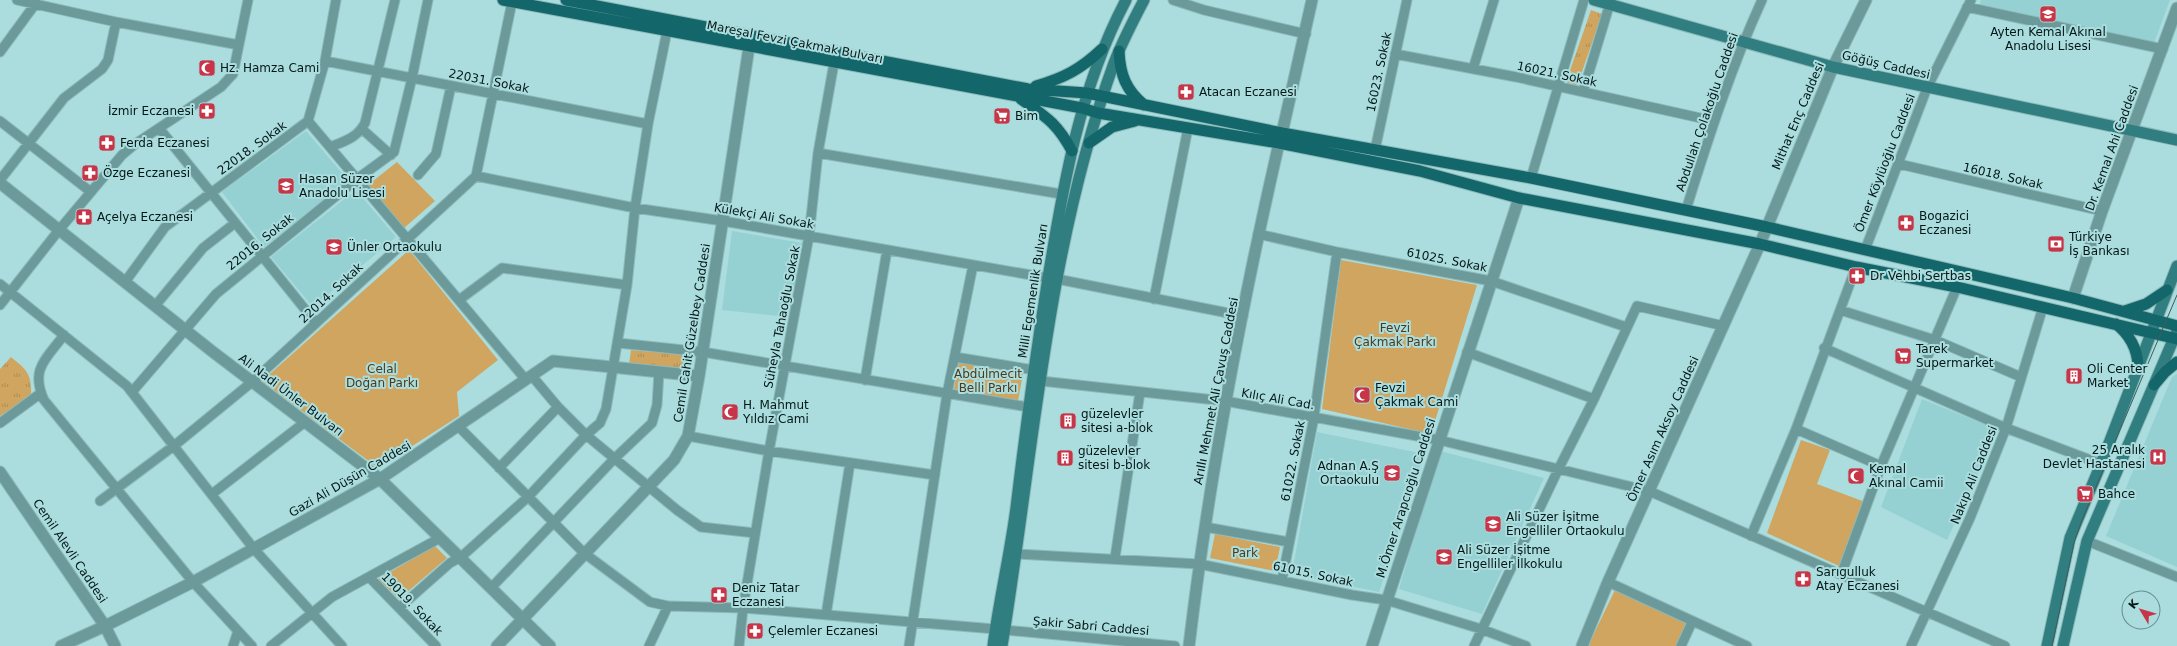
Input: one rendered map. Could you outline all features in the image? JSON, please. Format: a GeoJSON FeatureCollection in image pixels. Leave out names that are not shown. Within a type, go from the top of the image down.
{"type":"FeatureCollection","features":[{"type":"Feature","properties":{"kind":"main road"},"geometry":{"type":"LineString","coordinates":[[566,0],[1028,88],[1087,94],[1420,171],[1519,198],[1760,244],[1856,267],[1958,287],[2151,332],[2176,336],[2087,541],[2063,646]]}},
{"type":"Feature","properties":{"kind":"main road","name":"Milli Egemenlik Bulvarı"},"geometry":{"type":"LineString","coordinates":[[993,646],[1000,629],[1017,554],[1041,381],[1061,194],[1082,108],[1102,49],[1126,0]]}},
{"type":"Feature","properties":{"kind":"main road","name":"Milli Egemenlik Bulvarı"},"geometry":{"type":"LineString","coordinates":[[1002,646],[1000,629],[1028,407],[1052,278],[1098,113],[1119,51],[1144,0]]}},
{"type":"Feature","properties":{"kind":"main road","name":"Göğüş Caddesi"},"geometry":{"type":"LineString","coordinates":[[1594,0],[1610,2],[1833,67],[2177,140]]}},
{"type":"Feature","properties":{"kind":"main road","name":"Mareşal Fevzi Çakmak Bulvarı"},"geometry":{"type":"LineString","coordinates":[[507,1],[1019,98],[1082,108],[1098,113],[1188,128],[1281,138]]}},
{"type":"Feature","properties":{"kind":"main road"},"geometry":{"type":"LineString","coordinates":[[1028,88],[1060,79],[1090,60],[1102,49]]}},
{"type":"Feature","properties":{"kind":"main road"},"geometry":{"type":"LineString","coordinates":[[1119,51],[1120,65],[1130,94],[1144,106]]}},
{"type":"Feature","properties":{"kind":"main road"},"geometry":{"type":"LineString","coordinates":[[1019,98],[1052,121],[1062,132],[1072,151]]}},
{"type":"Feature","properties":{"kind":"main road"},"geometry":{"type":"LineString","coordinates":[[1090,143],[1112,127],[1140,120]]}},
{"type":"Feature","properties":{"kind":"main road"},"geometry":{"type":"LineString","coordinates":[[1281,138],[1375,150],[1531,178],[1686,210],[1767,227],[2073,298],[2177,326]]}},
{"type":"Feature","properties":{"kind":"main road"},"geometry":{"type":"LineString","coordinates":[[2047,646],[2070,538],[2101,464],[2177,266]]}},
{"type":"Feature","properties":{"kind":"main road"},"geometry":{"type":"LineString","coordinates":[[2123,311],[2146,304],[2167,290]]}},
{"type":"Feature","properties":{"kind":"main road"},"geometry":{"type":"LineString","coordinates":[[2116,324],[2126,332],[2133,343],[2138,366]]}},
{"type":"Feature","properties":{"kind":"main road"},"geometry":{"type":"LineString","coordinates":[[2154,385],[2164,372],[2177,362]]}},
{"type":"Feature","properties":{"kind":"street"},"geometry":{"type":"LineString","coordinates":[[17,0],[116,22],[239,45]]}},
{"type":"Feature","properties":{"kind":"street"},"geometry":{"type":"LineString","coordinates":[[0,305],[59,230],[122,155],[159,128],[221,87],[233,74],[248,0]]}},
{"type":"Feature","properties":{"kind":"street"},"geometry":{"type":"LineString","coordinates":[[336,0],[325,61],[308,121],[459,300],[529,378],[586,435],[648,487],[701,527],[755,533]]}},
{"type":"Feature","properties":{"kind":"street"},"geometry":{"type":"LineString","coordinates":[[330,147],[352,138],[362,129],[378,72],[395,0]]}},
{"type":"Feature","properties":{"kind":"street"},"geometry":{"type":"LineString","coordinates":[[362,129],[391,154],[394,152],[412,78],[428,0]]}},
{"type":"Feature","properties":{"kind":"street"},"geometry":{"type":"LineString","coordinates":[[1173,0],[1204,10],[1306,34]]}},
{"type":"Feature","properties":{"kind":"street","name":"Arıllı Mehmet Ali Çavuş Caddesi"},"geometry":{"type":"LineString","coordinates":[[1189,646],[1199,564],[1225,401],[1258,234],[1306,34],[1312,0]]}},
{"type":"Feature","properties":{"kind":"street","name":"16023. Sokak"},"geometry":{"type":"LineString","coordinates":[[1375,150],[1407,0]]}},
{"type":"Feature","properties":{"kind":"street"},"geometry":{"type":"LineString","coordinates":[[1473,69],[1494,0]]}},
{"type":"Feature","properties":{"kind":"street"},"geometry":{"type":"LineString","coordinates":[[1531,178],[1584,0]]}},
{"type":"Feature","properties":{"kind":"street","name":"Abdullah Çolakoğlu Caddesi"},"geometry":{"type":"LineString","coordinates":[[1686,210],[1714,121],[1744,40],[1762,0]]}},
{"type":"Feature","properties":{"kind":"street","name":"Mithat Enç Caddesi"},"geometry":{"type":"LineString","coordinates":[[1760,244],[1833,67],[1866,0]]}},
{"type":"Feature","properties":{"kind":"street"},"geometry":{"type":"LineString","coordinates":[[476,176],[493,94],[507,1]]}},
{"type":"Feature","properties":{"kind":"street"},"geometry":{"type":"LineString","coordinates":[[1583,92],[1610,2]]}},
{"type":"Feature","properties":{"kind":"street"},"geometry":{"type":"LineString","coordinates":[[0,52],[36,3]]}},
{"type":"Feature","properties":{"kind":"street"},"geometry":{"type":"LineString","coordinates":[[1969,4],[2163,49]]}},
{"type":"Feature","properties":{"kind":"street","name":"Ömer Köylüoğlu Caddesi"},"geometry":{"type":"LineString","coordinates":[[1865,250],[1927,88],[1969,4]]}},
{"type":"Feature","properties":{"kind":"street","name":"Dr. Kemal Ahi Caddesi"},"geometry":{"type":"LineString","coordinates":[[2073,298],[2102,211],[2177,8]]}},
{"type":"Feature","properties":{"kind":"street"},"geometry":{"type":"LineString","coordinates":[[0,180],[64,98],[102,69],[108,60],[116,22]]}},
{"type":"Feature","properties":{"kind":"street"},"geometry":{"type":"LineString","coordinates":[[399,608],[450,563],[461,557],[528,497],[586,435],[600,423],[606,409],[614,368],[627,285],[635,208],[648,124],[667,31]]}},
{"type":"Feature","properties":{"kind":"street","name":"Cemil Cahit Güzelbey Caddesi"},"geometry":{"type":"LineString","coordinates":[[497,646],[674,460],[688,436],[703,352],[749,47]]}},
{"type":"Feature","properties":{"kind":"street","name":"16021. Sokak"},"geometry":{"type":"LineString","coordinates":[[1395,54],[1583,92],[1714,121]]}},
{"type":"Feature","properties":{"kind":"street","name":"22031. Sokak"},"geometry":{"type":"LineString","coordinates":[[325,61],[648,124]]}},
{"type":"Feature","properties":{"kind":"street","name":"Süheyla Tahaoğlu Sokak"},"geometry":{"type":"LineString","coordinates":[[739,646],[743,608],[769,451],[809,236],[818,153],[834,63]]}},
{"type":"Feature","properties":{"kind":"street"},"geometry":{"type":"LineString","coordinates":[[418,175],[436,154],[451,86]]}},
{"type":"Feature","properties":{"kind":"street"},"geometry":{"type":"LineString","coordinates":[[0,121],[91,192]]}},
{"type":"Feature","properties":{"kind":"street","name":"22018. Sokak"},"geometry":{"type":"LineString","coordinates":[[125,282],[165,227],[308,121]]}},
{"type":"Feature","properties":{"kind":"street"},"geometry":{"type":"LineString","coordinates":[[159,128],[316,323]]}},
{"type":"Feature","properties":{"kind":"street"},"geometry":{"type":"LineString","coordinates":[[1154,298],[1188,128]]}},
{"type":"Feature","properties":{"kind":"street"},"geometry":{"type":"LineString","coordinates":[[818,153],[1061,194]]}},
{"type":"Feature","properties":{"kind":"street","name":"22016. Sokak"},"geometry":{"type":"LineString","coordinates":[[132,392],[186,331],[216,294],[357,179],[391,154]]}},
{"type":"Feature","properties":{"kind":"street","name":"16018. Sokak"},"geometry":{"type":"LineString","coordinates":[[1899,164],[2102,211]]}},
{"type":"Feature","properties":{"kind":"street","name":"Külekçi Ali Sokak"},"geometry":{"type":"LineString","coordinates":[[476,176],[635,208],[723,221],[1052,278],[1243,316]]}},
{"type":"Feature","properties":{"kind":"street","name":"22014. Sokak"},"geometry":{"type":"LineString","coordinates":[[100,501],[175,445],[252,382],[476,176]]}},
{"type":"Feature","properties":{"kind":"street","name":"Ali Nadi Ünler Bulvarı"},"geometry":{"type":"LineString","coordinates":[[0,184],[186,331],[380,479],[550,646]]}},
{"type":"Feature","properties":{"kind":"street","name":"M.Ömer Arapcıoğlu Caddesi"},"geometry":{"type":"LineString","coordinates":[[1372,646],[1467,352],[1519,198]]}},
{"type":"Feature","properties":{"kind":"street"},"geometry":{"type":"LineString","coordinates":[[155,306],[203,248],[235,223]]}},
{"type":"Feature","properties":{"kind":"street","name":"61025. Sokak"},"geometry":{"type":"LineString","coordinates":[[1258,234],[1337,252],[1491,281],[1626,326]]}},
{"type":"Feature","properties":{"kind":"street","name":"Ömer Asım Aksoy Caddesi"},"geometry":{"type":"LineString","coordinates":[[1582,646],[1608,582],[1760,244]]}},
{"type":"Feature","properties":{"kind":"street"},"geometry":{"type":"LineString","coordinates":[[865,380],[888,250]]}},
{"type":"Feature","properties":{"kind":"street","name":"61022. Sokak"},"geometry":{"type":"LineString","coordinates":[[1282,580],[1314,417],[1337,252]]}},
{"type":"Feature","properties":{"kind":"street"},"geometry":{"type":"LineString","coordinates":[[909,646],[947,394],[973,265]]}},
{"type":"Feature","properties":{"kind":"street"},"geometry":{"type":"LineString","coordinates":[[1751,536],[1796,429],[1824,348],[1856,267]]}},
{"type":"Feature","properties":{"kind":"street"},"geometry":{"type":"LineString","coordinates":[[459,300],[502,268],[627,285]]}},
{"type":"Feature","properties":{"kind":"street"},"geometry":{"type":"LineString","coordinates":[[0,284],[127,386],[175,445],[254,549],[311,614],[342,646]]}},
{"type":"Feature","properties":{"kind":"street"},"geometry":{"type":"LineString","coordinates":[[1841,575],[1881,466],[1958,287]]}},
{"type":"Feature","properties":{"kind":"street"},"geometry":{"type":"LineString","coordinates":[[1474,646],[1558,470],[1594,399],[1626,326],[1637,306],[1724,326]]}},
{"type":"Feature","properties":{"kind":"street","name":"Nakıp Ali Caddesi"},"geometry":{"type":"LineString","coordinates":[[1911,646],[1970,518],[2006,428],[2043,307]]}},
{"type":"Feature","properties":{"kind":"street"},"geometry":{"type":"LineString","coordinates":[[1840,310],[1935,340],[2021,377]]}},
{"type":"Feature","properties":{"kind":"street"},"geometry":{"type":"LineString","coordinates":[[64,336],[40,366],[38,376],[41,393],[44,400],[194,582],[252,646]]}},
{"type":"Feature","properties":{"kind":"street"},"geometry":{"type":"LineString","coordinates":[[618,343],[703,352],[1028,407]]}},
{"type":"Feature","properties":{"kind":"street"},"geometry":{"type":"LineString","coordinates":[[1824,348],[2006,428],[2101,464]]}},
{"type":"Feature","properties":{"kind":"street"},"geometry":{"type":"LineString","coordinates":[[1467,352],[1594,399]]}},
{"type":"Feature","properties":{"kind":"street"},"geometry":{"type":"LineString","coordinates":[[954,357],[1034,370]]}},
{"type":"Feature","properties":{"kind":"street","name":"Gazi Ali Düşün Caddesi"},"geometry":{"type":"LineString","coordinates":[[61,646],[194,582],[380,479],[459,427],[553,361],[699,376]]}},
{"type":"Feature","properties":{"kind":"street"},"geometry":{"type":"LineString","coordinates":[[491,588],[614,459],[652,423],[657,405],[660,372]]}},
{"type":"Feature","properties":{"kind":"street","name":"Kılıç Ali Cad."},"geometry":{"type":"LineString","coordinates":[[1041,381],[1225,401],[1314,417],[1439,440],[1649,491],[2005,646]]}},
{"type":"Feature","properties":{"kind":"street"},"geometry":{"type":"LineString","coordinates":[[1115,558],[1140,392]]}},
{"type":"Feature","properties":{"kind":"street"},"geometry":{"type":"LineString","coordinates":[[0,423],[41,393]]}},
{"type":"Feature","properties":{"kind":"street"},"geometry":{"type":"LineString","coordinates":[[499,468],[558,407]]}},
{"type":"Feature","properties":{"kind":"street"},"geometry":{"type":"LineString","coordinates":[[212,494],[305,422]]}},
{"type":"Feature","properties":{"kind":"street","name":"Şakir Sabri Caddesi"},"geometry":{"type":"LineString","coordinates":[[459,427],[584,553],[650,602],[668,606],[743,608],[1000,629],[1104,643],[1175,646]]}},
{"type":"Feature","properties":{"kind":"street"},"geometry":{"type":"LineString","coordinates":[[1796,429],[1881,466]]}},
{"type":"Feature","properties":{"kind":"street"},"geometry":{"type":"LineString","coordinates":[[688,436],[769,451],[935,475]]}},
{"type":"Feature","properties":{"kind":"street"},"geometry":{"type":"LineString","coordinates":[[826,615],[850,463]]}},
{"type":"Feature","properties":{"kind":"street","name":"Cemil Alevli Caddesi"},"geometry":{"type":"LineString","coordinates":[[0,472],[105,626],[115,646]]}},
{"type":"Feature","properties":{"kind":"street"},"geometry":{"type":"LineString","coordinates":[[1205,527],[1289,542]]}},
{"type":"Feature","properties":{"kind":"street"},"geometry":{"type":"LineString","coordinates":[[271,646],[332,597],[370,578],[440,538]]}},
{"type":"Feature","properties":{"kind":"street"},"geometry":{"type":"LineString","coordinates":[[2087,541],[2177,577]]}},
{"type":"Feature","properties":{"kind":"street","name":"61015. Sokak"},"geometry":{"type":"LineString","coordinates":[[1017,554],[1115,558],[1199,564],[1352,595],[1386,600],[1481,629],[1526,646]]}},
{"type":"Feature","properties":{"kind":"street","name":"19019. Sokak"},"geometry":{"type":"LineString","coordinates":[[370,578],[436,646]]}},
{"type":"Feature","properties":{"kind":"street"},"geometry":{"type":"LineString","coordinates":[[1608,582],[1692,622],[1747,646]]}},
{"type":"Feature","properties":{"kind":"street"},"geometry":{"type":"LineString","coordinates":[[649,646],[668,606]]}},
{"type":"Feature","properties":{"kind":"street"},"geometry":{"type":"LineString","coordinates":[[1681,646],[1692,622]]}},
{"type":"Feature","properties":{"kind":"street"},"geometry":{"type":"LineString","coordinates":[[233,646],[238,631]]}},
{"type":"Feature","properties":{"kind":"shaded area"},"geometry":{"type":"Polygon","coordinates":[[[1981,0],[2170,0],[2154,43],[1980,4],[1981,0]]]}},
{"type":"Feature","properties":{"kind":"shaded area","name":"Hasan Süzer Anadolu Lisesi"},"geometry":{"type":"Polygon","coordinates":[[[306,131],[348,180],[264,247],[222,192],[306,131]]]}},
{"type":"Feature","properties":{"kind":"shaded area","name":"Ünler Ortaokulu"},"geometry":{"type":"Polygon","coordinates":[[[356,190],[396,237],[313,307],[271,257],[356,190]]]}},
{"type":"Feature","properties":{"kind":"shaded area"},"geometry":{"type":"Polygon","coordinates":[[[732,231],[802,243],[789,317],[722,310],[732,231]]]}},
{"type":"Feature","properties":{"kind":"shaded area","name":"25 Aralık Devlet Hastanesi"},"geometry":{"type":"Polygon","coordinates":[[[2177,374],[2177,567],[2106,536],[2172,377],[2177,374]]]}},
{"type":"Feature","properties":{"kind":"shaded area"},"geometry":{"type":"Polygon","coordinates":[[[1922,399],[1998,430],[1947,540],[1881,507],[1922,399]]]}},
{"type":"Feature","properties":{"kind":"shaded area"},"geometry":{"type":"Polygon","coordinates":[[[1317,432],[1424,454],[1379,592],[1292,574],[1317,432]]]}},
{"type":"Feature","properties":{"kind":"shaded area"},"geometry":{"type":"Polygon","coordinates":[[[1440,451],[1544,478],[1482,614],[1399,589],[1440,451]]]}},
{"type":"Feature","properties":{"kind":"green space"},"geometry":{"type":"Polygon","coordinates":[[[1591,10],[1602,14],[1577,86],[1566,82],[1591,10]]]}},
{"type":"Feature","properties":{"kind":"green space"},"geometry":{"type":"Polygon","coordinates":[[[397,162],[435,201],[404,228],[368,185],[397,162]]]}},
{"type":"Feature","properties":{"kind":"green space","name":"Celal Doğan Parkı"},"geometry":{"type":"Polygon","coordinates":[[[409,250],[498,360],[457,392],[459,416],[378,468],[262,381],[409,250]]]}},
{"type":"Feature","properties":{"kind":"green space","name":"Fevzi Çakmak Parkı"},"geometry":{"type":"Polygon","coordinates":[[[1341,260],[1477,285],[1431,434],[1322,409],[1341,260]]]}},
{"type":"Feature","properties":{"kind":"green space"},"geometry":{"type":"Polygon","coordinates":[[[631,350],[689,355],[688,369],[629,364],[631,350]]]}},
{"type":"Feature","properties":{"kind":"green space"},"geometry":{"type":"Polygon","coordinates":[[[11,357],[25,369],[31,382],[31,396],[0,416],[0,369],[11,357]]]}},
{"type":"Feature","properties":{"kind":"green space","name":"Abdülmecit Belli Parkı"},"geometry":{"type":"Polygon","coordinates":[[[959,361],[1023,373],[1018,401],[954,389],[959,361]]]}},
{"type":"Feature","properties":{"kind":"green space"},"geometry":{"type":"Polygon","coordinates":[[[1801,440],[1830,450],[1817,484],[1865,502],[1839,566],[1767,533],[1801,440]]]}},
{"type":"Feature","properties":{"kind":"green space","name":"Park"},"geometry":{"type":"Polygon","coordinates":[[[1215,534],[1280,547],[1275,571],[1210,558],[1215,534]]]}},
{"type":"Feature","properties":{"kind":"green space"},"geometry":{"type":"Polygon","coordinates":[[[435,546],[447,558],[399,599],[378,579],[435,546]]]}},
{"type":"Feature","properties":{"kind":"green space"},"geometry":{"type":"Polygon","coordinates":[[[1615,590],[1687,624],[1676,646],[1588,646],[1615,590]]]}},
{"type":"Feature","properties":{"kind":"tram line"},"geometry":{"type":"LineString","coordinates":[[2052,646],[2074,543],[2082,520],[2177,295]]}},
{"type":"Feature","properties":{"kind":"place","name":"Ayten Kemal Akınal Anadolu Lisesi"},"geometry":{"type":"Point","coordinates":[2048,14]}},
{"type":"Feature","properties":{"kind":"place","name":"Hz. Hamza Cami"},"geometry":{"type":"Point","coordinates":[207,68]}},
{"type":"Feature","properties":{"kind":"place","name":"Atacan Eczanesi"},"geometry":{"type":"Point","coordinates":[1186,92]}},
{"type":"Feature","properties":{"kind":"place","name":"İzmir Eczanesi"},"geometry":{"type":"Point","coordinates":[207,111]}},
{"type":"Feature","properties":{"kind":"place","name":"Bim"},"geometry":{"type":"Point","coordinates":[1002,116]}},
{"type":"Feature","properties":{"kind":"place","name":"Ferda Eczanesi"},"geometry":{"type":"Point","coordinates":[107,143]}},
{"type":"Feature","properties":{"kind":"place","name":"Özge Eczanesi"},"geometry":{"type":"Point","coordinates":[90,173]}},
{"type":"Feature","properties":{"kind":"place","name":"Hasan Süzer Anadolu Lisesi"},"geometry":{"type":"Point","coordinates":[286,186]}},
{"type":"Feature","properties":{"kind":"place","name":"Açelya Eczanesi"},"geometry":{"type":"Point","coordinates":[84,217]}},
{"type":"Feature","properties":{"kind":"place","name":"Bogazici Eczanesi"},"geometry":{"type":"Point","coordinates":[1906,223]}},
{"type":"Feature","properties":{"kind":"place","name":"Türkiye İş Bankası"},"geometry":{"type":"Point","coordinates":[2056,244]}},
{"type":"Feature","properties":{"kind":"place","name":"Ünler Ortaokulu"},"geometry":{"type":"Point","coordinates":[334,247]}},
{"type":"Feature","properties":{"kind":"place","name":"Dr Vehbi Sertbas"},"geometry":{"type":"Point","coordinates":[1857,276]}},
{"type":"Feature","properties":{"kind":"place","name":"Tarek Supermarket"},"geometry":{"type":"Point","coordinates":[1903,356]}},
{"type":"Feature","properties":{"kind":"place","name":"Oli Center Market"},"geometry":{"type":"Point","coordinates":[2074,376]}},
{"type":"Feature","properties":{"kind":"place","name":"Fevzi Çakmak Cami"},"geometry":{"type":"Point","coordinates":[1362,395]}},
{"type":"Feature","properties":{"kind":"place","name":"H. Mahmut Yıldız Cami"},"geometry":{"type":"Point","coordinates":[730,412]}},
{"type":"Feature","properties":{"kind":"place","name":"güzelevler sitesi a-blok"},"geometry":{"type":"Point","coordinates":[1068,421]}},
{"type":"Feature","properties":{"kind":"place","name":"25 Aralık Devlet Hastanesi"},"geometry":{"type":"Point","coordinates":[2158,457]}},
{"type":"Feature","properties":{"kind":"place","name":"güzelevler sitesi b-blok"},"geometry":{"type":"Point","coordinates":[1065,458]}},
{"type":"Feature","properties":{"kind":"place","name":"Adnan A.Ş Ortaokulu"},"geometry":{"type":"Point","coordinates":[1392,473]}},
{"type":"Feature","properties":{"kind":"place","name":"Kemal Akınal Camii"},"geometry":{"type":"Point","coordinates":[1856,476]}},
{"type":"Feature","properties":{"kind":"place","name":"Bahce"},"geometry":{"type":"Point","coordinates":[2085,494]}},
{"type":"Feature","properties":{"kind":"place","name":"Ali Süzer İşitme Engelliler Ortaokulu"},"geometry":{"type":"Point","coordinates":[1493,524]}},
{"type":"Feature","properties":{"kind":"place","name":"Ali Süzer İşitme Engelliler İlkokulu"},"geometry":{"type":"Point","coordinates":[1444,557]}},
{"type":"Feature","properties":{"kind":"place","name":"Sarıgulluk Atay Eczanesi"},"geometry":{"type":"Point","coordinates":[1803,579]}},
{"type":"Feature","properties":{"kind":"place","name":"Deniz Tatar Eczanesi"},"geometry":{"type":"Point","coordinates":[719,595]}},
{"type":"Feature","properties":{"kind":"place","name":"Çelemler Eczanesi"},"geometry":{"type":"Point","coordinates":[755,631]}}]}
